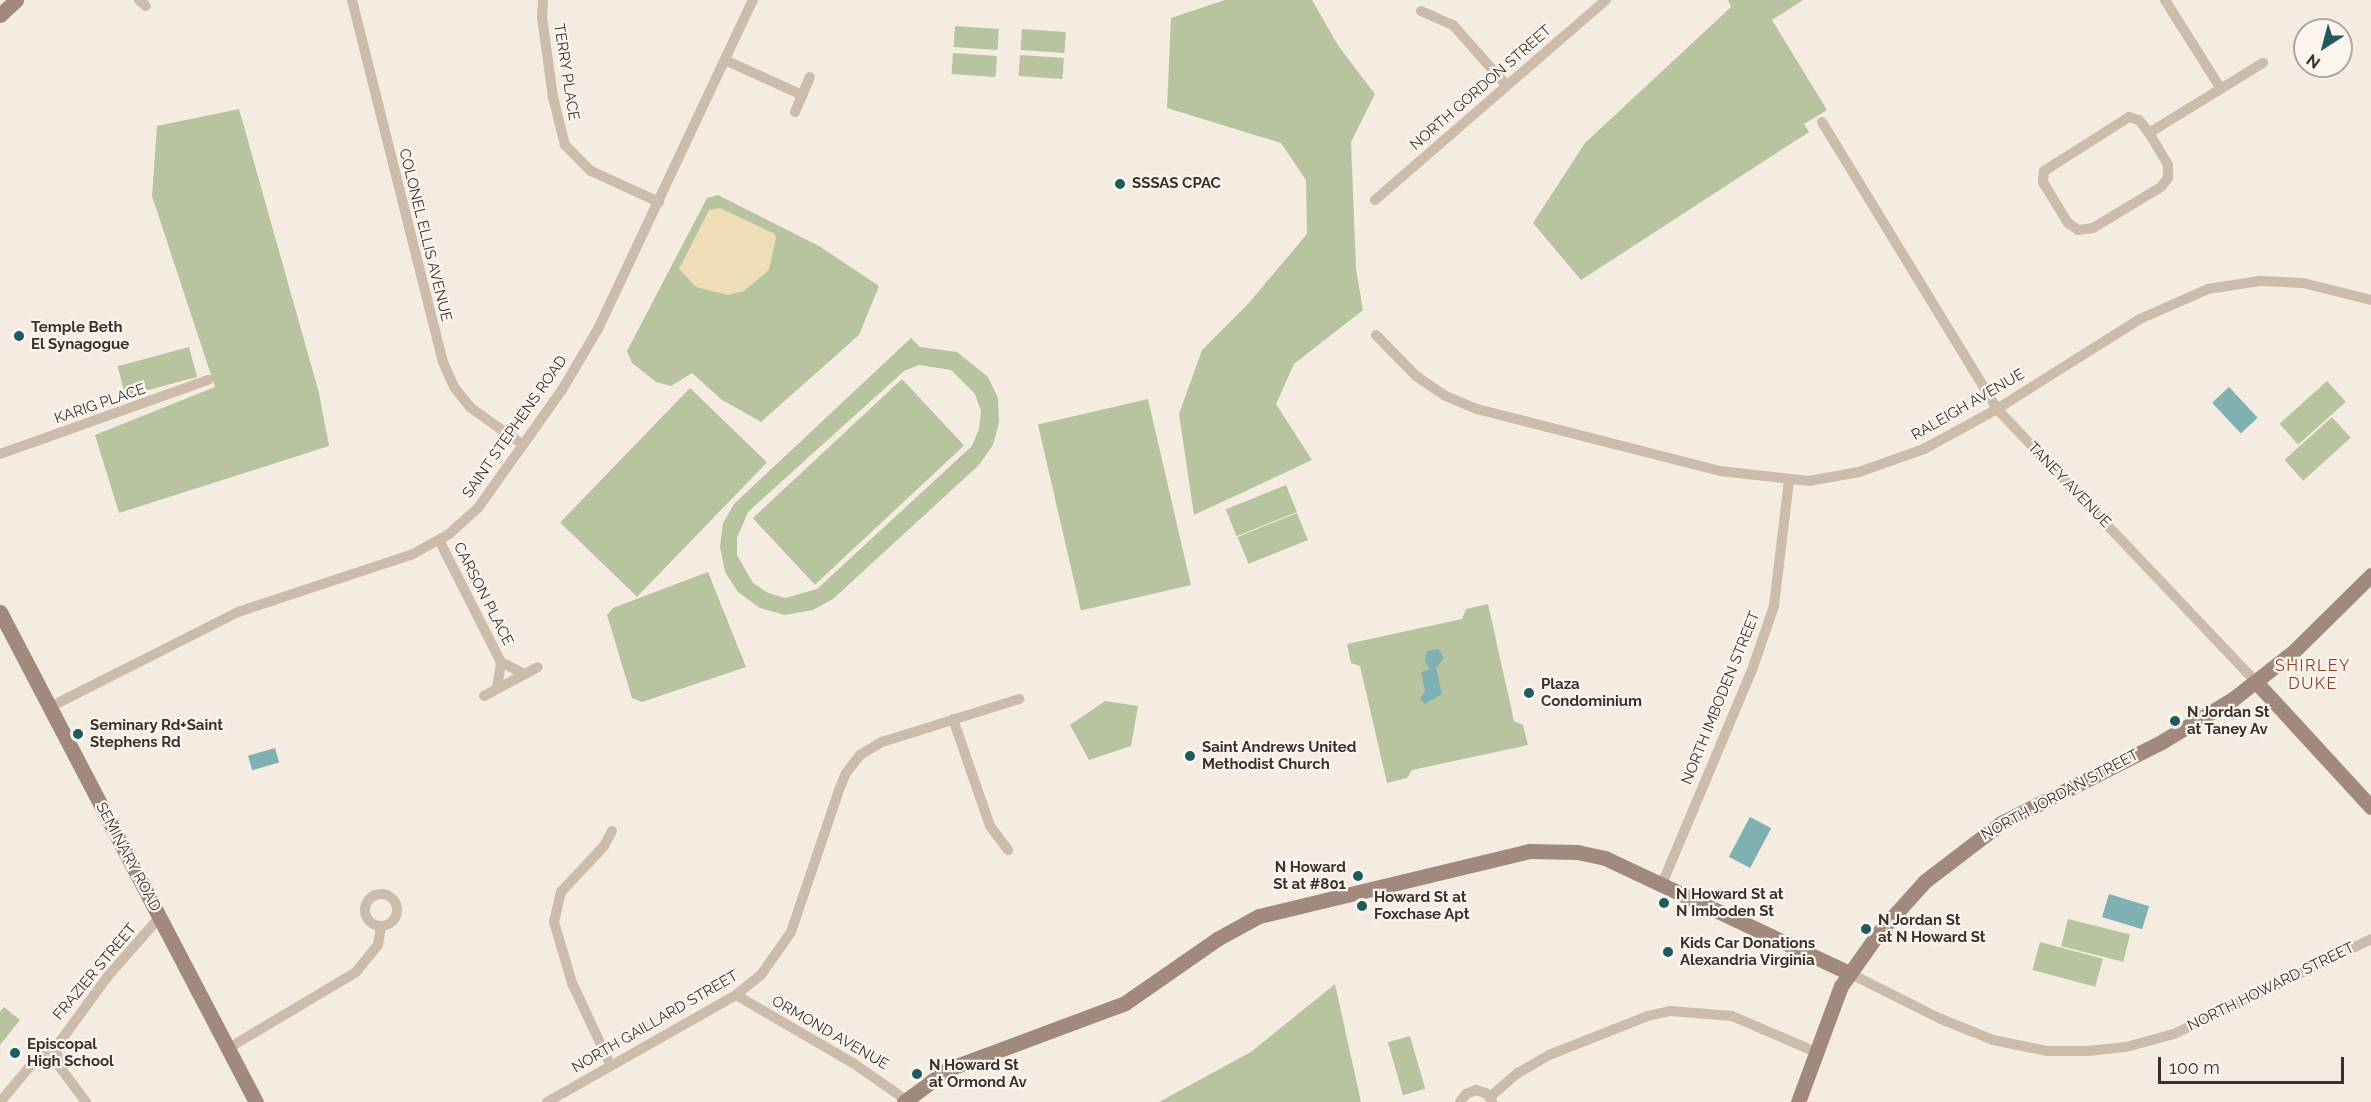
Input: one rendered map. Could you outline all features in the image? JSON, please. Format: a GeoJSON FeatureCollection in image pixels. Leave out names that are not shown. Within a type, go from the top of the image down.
{"type":"FeatureCollection","features":[{"type":"Feature","properties":{"kind":"street"},"geometry":{"type":"LineString","coordinates":[[0,15],[16,0]]}},
{"type":"Feature","properties":{"kind":"street","name":"COLONEL ELLIS AVENUE"},"geometry":{"type":"LineString","coordinates":[[352,0],[448,377],[461,398],[483,419],[522,444]]}},
{"type":"Feature","properties":{"kind":"street","name":"TERRY PLACE"},"geometry":{"type":"LineString","coordinates":[[543,0],[542,17],[553,97],[565,145],[591,171],[659,202]]}},
{"type":"Feature","properties":{"kind":"street","name":"SAINT STEPHENS ROAD"},"geometry":{"type":"LineString","coordinates":[[50,707],[223,618],[387,564],[439,540],[478,508],[562,390],[598,329],[753,0]]}},
{"type":"Feature","properties":{"kind":"street","name":"NORTH GORDON STREET"},"geometry":{"type":"LineString","coordinates":[[1375,200],[1606,0]]}},
{"type":"Feature","properties":{"kind":"street"},"geometry":{"type":"LineString","coordinates":[[2165,0],[2221,89]]}},
{"type":"Feature","properties":{"kind":"street"},"geometry":{"type":"LineString","coordinates":[[1421,11],[1453,25],[1506,85]]}},
{"type":"Feature","properties":{"kind":"street"},"geometry":{"type":"LineString","coordinates":[[725,60],[802,95]]}},
{"type":"Feature","properties":{"kind":"street"},"geometry":{"type":"LineString","coordinates":[[2149,133],[2263,63]]}},
{"type":"Feature","properties":{"kind":"street"},"geometry":{"type":"LineString","coordinates":[[795,112],[810,77]]}},
{"type":"Feature","properties":{"kind":"street"},"geometry":{"type":"LineString","coordinates":[[2129,117],[2139,120],[2149,133],[2168,165],[2165,182],[2088,231],[2074,228],[2043,182],[2047,169],[2129,117]]}},
{"type":"Feature","properties":{"kind":"street","name":"TANEY AVENUE"},"geometry":{"type":"LineString","coordinates":[[1822,123],[1997,409],[2371,807]]}},
{"type":"Feature","properties":{"kind":"street","name":"RALEIGH AVENUE"},"geometry":{"type":"LineString","coordinates":[[1376,335],[1416,376],[1461,403],[1698,466],[1789,481],[1859,472],[1911,455],[1997,409],[2140,319],[2208,289],[2259,281],[2303,283],[2371,300]]}},
{"type":"Feature","properties":{"kind":"street","name":"KARIG PLACE"},"geometry":{"type":"LineString","coordinates":[[0,454],[208,380]]}},
{"type":"Feature","properties":{"kind":"street","name":"NORTH IMBODEN STREET"},"geometry":{"type":"LineString","coordinates":[[1662,884],[1753,667],[1774,606],[1789,481]]}},
{"type":"Feature","properties":{"kind":"street","name":"CARSON PLACE"},"geometry":{"type":"LineString","coordinates":[[439,540],[501,662],[497,687]]}},
{"type":"Feature","properties":{"kind":"street","name":"NORTH JORDAN STREET"},"geometry":{"type":"LineString","coordinates":[[1798,1102],[1828,1012],[1848,973],[1911,895],[1974,840],[2035,804],[2163,741],[2256,682],[2322,626],[2371,575]]}},
{"type":"Feature","properties":{"kind":"street","name":"SEMINARY ROAD"},"geometry":{"type":"LineString","coordinates":[[0,612],[256,1102]]}},
{"type":"Feature","properties":{"kind":"street","name":"CARSON PLACE"},"geometry":{"type":"LineString","coordinates":[[501,662],[525,674]]}},
{"type":"Feature","properties":{"kind":"street"},"geometry":{"type":"LineString","coordinates":[[484,696],[538,667]]}},
{"type":"Feature","properties":{"kind":"street","name":"NORTH GAILLARD STREET"},"geometry":{"type":"LineString","coordinates":[[547,1102],[736,995],[770,964],[791,932],[839,790],[853,764],[882,742],[1019,699]]}},
{"type":"Feature","properties":{"kind":"street"},"geometry":{"type":"LineString","coordinates":[[953,719],[990,826],[1008,850]]}},
{"type":"Feature","properties":{"kind":"street"},"geometry":{"type":"LineString","coordinates":[[610,1065],[572,983],[554,922],[561,892],[604,846],[612,831]]}},
{"type":"Feature","properties":{"kind":"street","name":"NORTH HOWARD STREET"},"geometry":{"type":"LineString","coordinates":[[905,1101],[956,1065],[1125,1003],[1217,939],[1262,916],[1529,851],[1592,855],[1662,884],[1941,1019],[1993,1040],[2047,1051],[2087,1051],[2126,1047],[2174,1034],[2371,939]]}},
{"type":"Feature","properties":{"kind":"street","name":"FRAZIER STREET"},"geometry":{"type":"LineString","coordinates":[[56,1047],[81,1009],[159,918]]}},
{"type":"Feature","properties":{"kind":"street"},"geometry":{"type":"LineString","coordinates":[[227,1049],[356,972],[378,945],[381,926]]}},
{"type":"Feature","properties":{"kind":"street","name":"ORMOND AVENUE"},"geometry":{"type":"LineString","coordinates":[[736,995],[853,1063],[905,1101]]}},
{"type":"Feature","properties":{"kind":"street"},"geometry":{"type":"LineString","coordinates":[[1460,1102],[1466,1094],[1476,1090],[1491,1100],[1518,1073],[1549,1055],[1638,1019],[1670,1011],[1732,1016],[1816,1052]]}},
{"type":"Feature","properties":{"kind":"street"},"geometry":{"type":"LineString","coordinates":[[0,1102],[32,1064],[56,1047],[59,1066],[86,1102]]}},
{"type":"Feature","properties":{"kind":"green space"},"geometry":{"type":"Polygon","coordinates":[[[1225,0],[1312,0],[1339,47],[1375,94],[1351,142],[1356,269],[1363,310],[1294,364],[1276,404],[1312,460],[1194,515],[1179,414],[1202,350],[1248,304],[1307,234],[1306,180],[1281,143],[1167,108],[1171,18],[1225,0]]]}},
{"type":"Feature","properties":{"kind":"green space"},"geometry":{"type":"Polygon","coordinates":[[[1728,0],[1803,0],[1772,20],[1827,110],[1804,124],[1809,132],[1581,280],[1533,223],[1585,143],[1731,7],[1728,0]]]}},
{"type":"Feature","properties":{"kind":"green space"},"geometry":{"type":"Polygon","coordinates":[[[955,26],[999,29],[997,50],[954,47],[955,26]]]}},
{"type":"Feature","properties":{"kind":"green space"},"geometry":{"type":"Polygon","coordinates":[[[1022,29],[1066,32],[1064,53],[1021,50],[1022,29]]]}},
{"type":"Feature","properties":{"kind":"green space"},"geometry":{"type":"Polygon","coordinates":[[[953,53],[997,56],[995,77],[952,74],[953,53]]]}},
{"type":"Feature","properties":{"kind":"green space"},"geometry":{"type":"Polygon","coordinates":[[[1020,55],[1064,58],[1062,79],[1019,76],[1020,55]]]}},
{"type":"Feature","properties":{"kind":"green space"},"geometry":{"type":"Polygon","coordinates":[[[239,109],[319,393],[329,446],[119,513],[95,435],[215,387],[152,196],[157,126],[239,109]]]}},
{"type":"Feature","properties":{"kind":"green space"},"geometry":{"type":"Polygon","coordinates":[[[718,195],[819,246],[879,286],[859,335],[761,422],[722,400],[692,373],[671,386],[656,382],[632,363],[627,351],[707,198],[718,195]]]}},
{"type":"Feature","properties":{"kind":"green space"},"geometry":{"type":"Polygon","coordinates":[[[911,338],[920,347],[957,352],[988,377],[998,398],[999,422],[993,445],[979,465],[833,599],[813,610],[785,615],[760,608],[738,592],[725,572],[720,547],[723,523],[734,504],[911,338]],[[919,365],[904,371],[748,512],[737,538],[737,555],[753,583],[768,593],[785,598],[817,589],[972,446],[979,429],[981,411],[975,394],[951,370],[919,365]]]}},
{"type":"Feature","properties":{"kind":"green space"},"geometry":{"type":"Polygon","coordinates":[[[189,347],[197,377],[126,396],[118,366],[189,347]]]}},
{"type":"Feature","properties":{"kind":"green space"},"geometry":{"type":"Polygon","coordinates":[[[902,379],[964,446],[815,585],[753,518],[902,379]]]}},
{"type":"Feature","properties":{"kind":"green space"},"geometry":{"type":"Polygon","coordinates":[[[2327,381],[2346,402],[2298,445],[2279,424],[2327,381]]]}},
{"type":"Feature","properties":{"kind":"green space"},"geometry":{"type":"Polygon","coordinates":[[[690,388],[767,462],[637,597],[560,523],[690,388]]]}},
{"type":"Feature","properties":{"kind":"green space"},"geometry":{"type":"Polygon","coordinates":[[[1148,399],[1191,585],[1081,611],[1038,424],[1148,399]]]}},
{"type":"Feature","properties":{"kind":"green space"},"geometry":{"type":"Polygon","coordinates":[[[2332,417],[2351,438],[2303,481],[2284,460],[2332,417]]]}},
{"type":"Feature","properties":{"kind":"green space"},"geometry":{"type":"Polygon","coordinates":[[[1286,485],[1297,512],[1237,536],[1226,509],[1286,485]]]}},
{"type":"Feature","properties":{"kind":"green space"},"geometry":{"type":"Polygon","coordinates":[[[1297,513],[1308,540],[1249,564],[1238,537],[1297,513]]]}},
{"type":"Feature","properties":{"kind":"green space"},"geometry":{"type":"Polygon","coordinates":[[[708,572],[746,667],[642,702],[632,698],[607,615],[613,608],[708,572]]]}},
{"type":"Feature","properties":{"kind":"green space"},"geometry":{"type":"Polygon","coordinates":[[[1488,604],[1514,721],[1523,725],[1528,745],[1412,770],[1407,778],[1387,783],[1360,666],[1351,663],[1347,644],[1462,619],[1466,609],[1488,604]]]}},
{"type":"Feature","properties":{"kind":"green space"},"geometry":{"type":"Polygon","coordinates":[[[1105,701],[1138,706],[1131,746],[1089,760],[1070,725],[1105,701]]]}},
{"type":"Feature","properties":{"kind":"green space"},"geometry":{"type":"Polygon","coordinates":[[[2068,919],[2130,934],[2123,962],[2061,946],[2068,919]]]}},
{"type":"Feature","properties":{"kind":"green space"},"geometry":{"type":"Polygon","coordinates":[[[2040,942],[2103,959],[2095,987],[2032,970],[2040,942]]]}},
{"type":"Feature","properties":{"kind":"green space"},"geometry":{"type":"Polygon","coordinates":[[[1335,984],[1361,1102],[1159,1102],[1251,1052],[1335,984]]]}},
{"type":"Feature","properties":{"kind":"green space"},"geometry":{"type":"Polygon","coordinates":[[[4,1007],[20,1020],[0,1045],[0,1012],[4,1007]]]}},
{"type":"Feature","properties":{"kind":"green space"},"geometry":{"type":"Polygon","coordinates":[[[1410,1036],[1425,1089],[1403,1095],[1388,1042],[1410,1036]]]}},
{"type":"Feature","properties":{"kind":"sand"},"geometry":{"type":"Polygon","coordinates":[[[720,208],[775,234],[776,238],[769,270],[744,291],[728,295],[696,287],[679,269],[709,210],[720,208]]]}},
{"type":"Feature","properties":{"kind":"water"},"geometry":{"type":"Polygon","coordinates":[[[2229,387],[2258,418],[2241,433],[2212,403],[2229,387]]]}},
{"type":"Feature","properties":{"kind":"water"},"geometry":{"type":"Polygon","coordinates":[[[1438,649],[1444,658],[1436,668],[1442,694],[1425,704],[1420,699],[1425,691],[1421,672],[1430,669],[1425,661],[1427,651],[1438,649]]]}},
{"type":"Feature","properties":{"kind":"water"},"geometry":{"type":"Polygon","coordinates":[[[275,748],[279,762],[252,770],[248,756],[275,748]]]}},
{"type":"Feature","properties":{"kind":"water"},"geometry":{"type":"Polygon","coordinates":[[[1750,817],[1771,828],[1750,868],[1729,857],[1750,817]]]}},
{"type":"Feature","properties":{"kind":"water"},"geometry":{"type":"Polygon","coordinates":[[[2109,894],[2149,906],[2142,929],[2102,917],[2109,894]]]}},
{"type":"Feature","properties":{"kind":"place","name":"SSSAS CPAC"},"geometry":{"type":"Point","coordinates":[1120,184]}},
{"type":"Feature","properties":{"kind":"place","name":"Temple Beth El Synagogue"},"geometry":{"type":"Point","coordinates":[19,336]}},
{"type":"Feature","properties":{"kind":"place","name":"Plaza Condominium"},"geometry":{"type":"Point","coordinates":[1529,693]}},
{"type":"Feature","properties":{"kind":"place","name":"N Jordan St at Taney Av"},"geometry":{"type":"Point","coordinates":[2175,721]}},
{"type":"Feature","properties":{"kind":"place","name":"Seminary Rd+Saint Stephens Rd"},"geometry":{"type":"Point","coordinates":[78,734]}},
{"type":"Feature","properties":{"kind":"place","name":"Saint Andrews United Methodist Church"},"geometry":{"type":"Point","coordinates":[1190,756]}},
{"type":"Feature","properties":{"kind":"place","name":"N Howard St at #801"},"geometry":{"type":"Point","coordinates":[1358,876]}},
{"type":"Feature","properties":{"kind":"place","name":"N Howard St at N Imboden St"},"geometry":{"type":"Point","coordinates":[1664,903]}},
{"type":"Feature","properties":{"kind":"place","name":"Howard St at Foxchase Apt"},"geometry":{"type":"Point","coordinates":[1362,906]}},
{"type":"Feature","properties":{"kind":"place","name":"N Jordan St at N Howard St"},"geometry":{"type":"Point","coordinates":[1866,929]}},
{"type":"Feature","properties":{"kind":"place","name":"Kids Car Donations Alexandria Virginia"},"geometry":{"type":"Point","coordinates":[1668,952]}},
{"type":"Feature","properties":{"kind":"place","name":"Episcopal High School"},"geometry":{"type":"Point","coordinates":[15,1053]}},
{"type":"Feature","properties":{"kind":"place","name":"N Howard St at Ormond Av"},"geometry":{"type":"Point","coordinates":[917,1074]}},
{"type":"Feature","properties":{"kind":"district","name":"SHIRLEY DUKE"},"geometry":{"type":"Point","coordinates":[2313,675]}}]}
